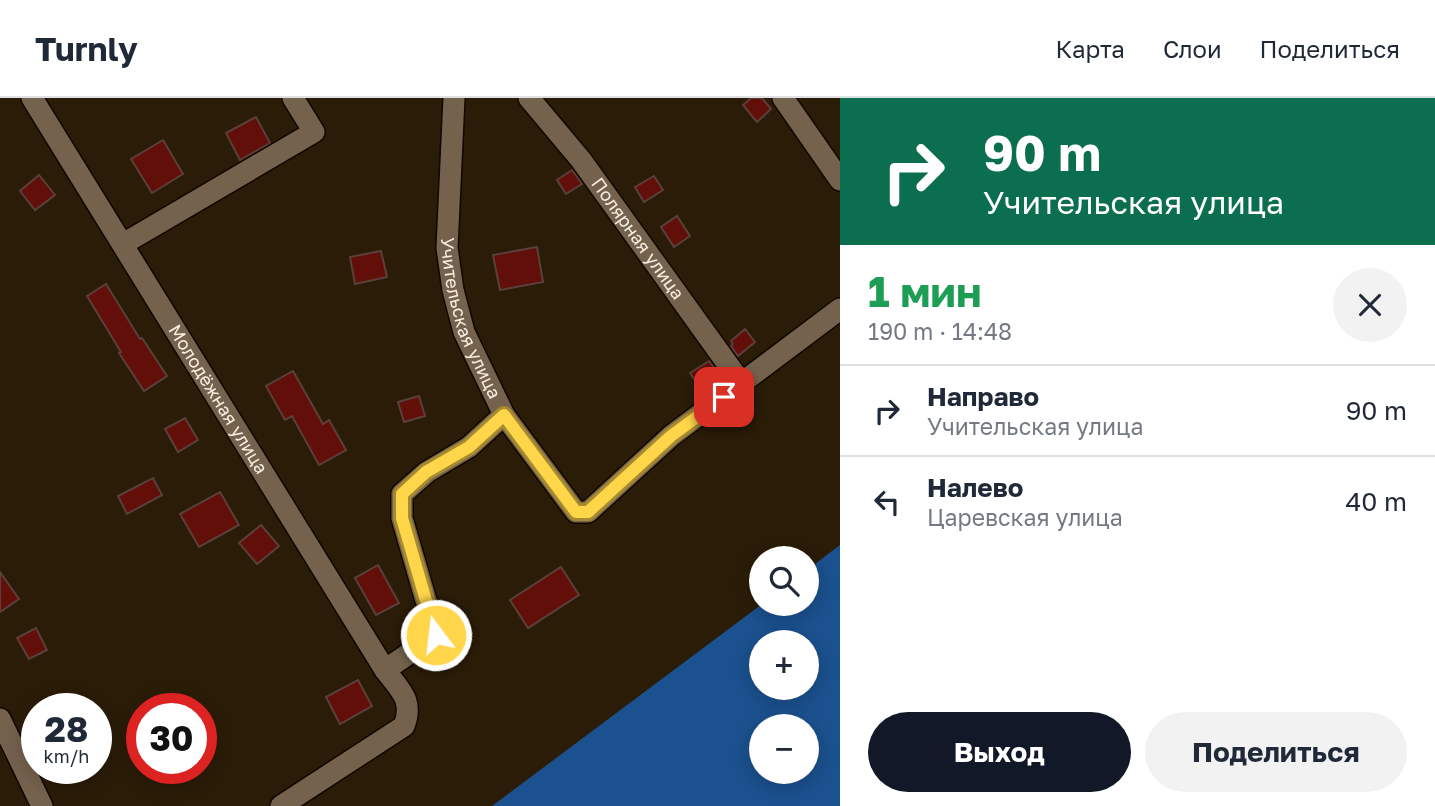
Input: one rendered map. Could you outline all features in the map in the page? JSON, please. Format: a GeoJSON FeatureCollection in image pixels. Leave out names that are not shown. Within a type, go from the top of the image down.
{"type":"FeatureCollection","features":[{"type":"Feature","properties":{"kind":"street","name":"Молодёжная улица"},"geometry":{"type":"LineString","coordinates":[[32,98],[385,670],[406,698],[409,712],[404,726],[281,806]]}},
{"type":"Feature","properties":{"kind":"street"},"geometry":{"type":"LineString","coordinates":[[123,244],[313,132],[293,98]]}},
{"type":"Feature","properties":{"kind":"street","name":"Учительская улица"},"geometry":{"type":"LineString","coordinates":[[454,98],[447,248],[453,290],[464,332],[504,415],[576,512],[588,512],[671,436],[742,384]]}},
{"type":"Feature","properties":{"kind":"street","name":"Полярная улица"},"geometry":{"type":"LineString","coordinates":[[528,98],[581,160],[742,384]]}},
{"type":"Feature","properties":{"kind":"street"},"geometry":{"type":"LineString","coordinates":[[783,98],[840,180]]}},
{"type":"Feature","properties":{"kind":"street"},"geometry":{"type":"LineString","coordinates":[[742,384],[840,309]]}},
{"type":"Feature","properties":{"kind":"street"},"geometry":{"type":"LineString","coordinates":[[385,670],[436,635],[402,518],[402,494],[426,472],[469,447],[504,415]]}},
{"type":"Feature","properties":{"kind":"street"},"geometry":{"type":"LineString","coordinates":[[0,719],[42,806]]}},
{"type":"Feature","properties":{"kind":"water"},"geometry":{"type":"Polygon","coordinates":[[[840,545],[840,806],[492,806],[749,614],[749,616],[819,616],[819,561],[840,545]]]}},
{"type":"Feature","properties":{"kind":"building"},"geometry":{"type":"Polygon","coordinates":[[[751,98],[762,98],[771,109],[757,122],[743,105],[751,98]]]}},
{"type":"Feature","properties":{"kind":"building"},"geometry":{"type":"Polygon","coordinates":[[[256,117],[270,143],[240,160],[226,133],[256,117]]]}},
{"type":"Feature","properties":{"kind":"building"},"geometry":{"type":"Polygon","coordinates":[[[163,140],[183,174],[152,193],[131,159],[163,140]]]}},
{"type":"Feature","properties":{"kind":"building"},"geometry":{"type":"Polygon","coordinates":[[[572,170],[582,184],[566,194],[557,180],[572,170]]]}},
{"type":"Feature","properties":{"kind":"building"},"geometry":{"type":"Polygon","coordinates":[[[39,175],[55,195],[35,210],[20,191],[39,175]]]}},
{"type":"Feature","properties":{"kind":"building"},"geometry":{"type":"Polygon","coordinates":[[[654,176],[663,190],[644,202],[635,187],[654,176]]]}},
{"type":"Feature","properties":{"kind":"building"},"geometry":{"type":"Polygon","coordinates":[[[677,216],[690,236],[674,247],[661,227],[677,216]]]}},
{"type":"Feature","properties":{"kind":"building"},"geometry":{"type":"Polygon","coordinates":[[[537,247],[543,282],[500,290],[493,255],[537,247]]]}},
{"type":"Feature","properties":{"kind":"building"},"geometry":{"type":"Polygon","coordinates":[[[381,251],[387,277],[355,284],[350,257],[381,251]]]}},
{"type":"Feature","properties":{"kind":"building"},"geometry":{"type":"Polygon","coordinates":[[[106,284],[167,376],[144,391],[87,296],[106,284]]]}},
{"type":"Feature","properties":{"kind":"building"},"geometry":{"type":"Polygon","coordinates":[[[745,329],[755,342],[738,356],[731,346],[731,341],[745,329]]]}},
{"type":"Feature","properties":{"kind":"building"},"geometry":{"type":"Polygon","coordinates":[[[709,361],[723,380],[705,394],[690,373],[709,361]]]}},
{"type":"Feature","properties":{"kind":"building"},"geometry":{"type":"Polygon","coordinates":[[[293,371],[323,424],[329,420],[346,450],[319,465],[292,416],[285,420],[266,386],[293,371]]]}},
{"type":"Feature","properties":{"kind":"building"},"geometry":{"type":"Polygon","coordinates":[[[419,396],[425,416],[404,422],[398,402],[419,396]]]}},
{"type":"Feature","properties":{"kind":"building"},"geometry":{"type":"Polygon","coordinates":[[[185,418],[198,440],[178,452],[165,429],[185,418]]]}},
{"type":"Feature","properties":{"kind":"building"},"geometry":{"type":"Polygon","coordinates":[[[153,478],[162,495],[127,514],[118,496],[153,478]]]}},
{"type":"Feature","properties":{"kind":"building"},"geometry":{"type":"Polygon","coordinates":[[[220,492],[239,525],[199,547],[180,514],[220,492]]]}},
{"type":"Feature","properties":{"kind":"building"},"geometry":{"type":"Polygon","coordinates":[[[261,525],[279,546],[257,564],[239,543],[261,525]]]}},
{"type":"Feature","properties":{"kind":"building"},"geometry":{"type":"Polygon","coordinates":[[[378,565],[399,603],[376,615],[355,578],[378,565]]]}},
{"type":"Feature","properties":{"kind":"building"},"geometry":{"type":"Polygon","coordinates":[[[561,567],[579,595],[528,628],[510,600],[561,567]]]}},
{"type":"Feature","properties":{"kind":"building"},"geometry":{"type":"Polygon","coordinates":[[[0,572],[19,599],[0,612],[0,572]]]}},
{"type":"Feature","properties":{"kind":"building"},"geometry":{"type":"Polygon","coordinates":[[[36,628],[47,650],[29,659],[17,638],[36,628]]]}},
{"type":"Feature","properties":{"kind":"building"},"geometry":{"type":"Polygon","coordinates":[[[358,680],[372,706],[340,724],[326,697],[358,680]]]}},
{"type":"Feature","properties":{"kind":"route"},"geometry":{"type":"LineString","coordinates":[[436,635],[402,518],[402,494],[426,472],[469,447],[504,415],[576,512],[588,512],[671,436],[724,397]]}}]}
